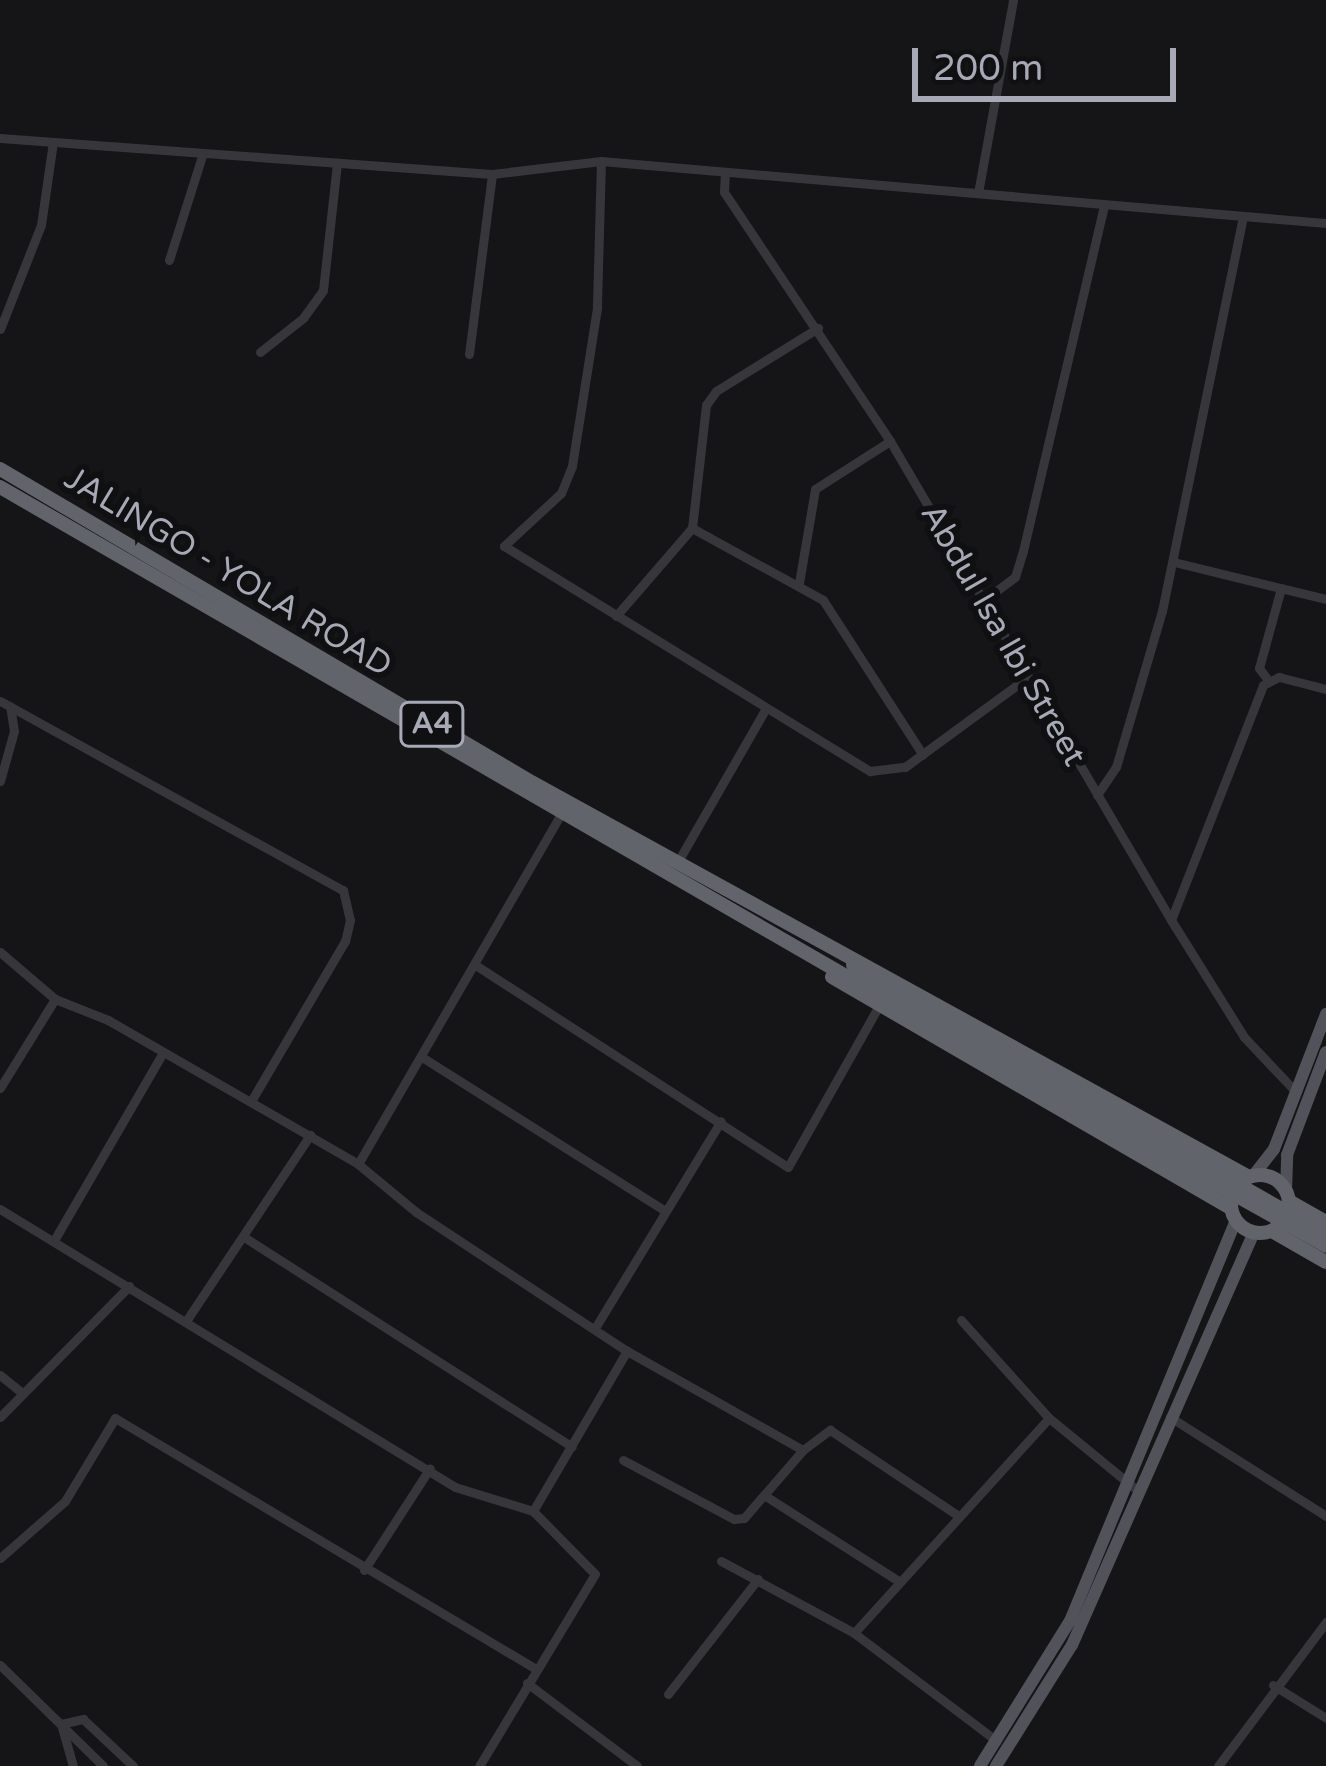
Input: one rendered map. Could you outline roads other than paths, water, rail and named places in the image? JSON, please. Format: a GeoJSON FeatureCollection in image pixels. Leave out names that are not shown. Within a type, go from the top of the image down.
{"type":"FeatureCollection","features":[{"type":"Feature","properties":{"kind":"highway","name":"JALINGO - YOLA ROAD"},"geometry":{"type":"LineString","coordinates":[[0,469],[826,949],[870,965],[1251,1177]]}},
{"type":"Feature","properties":{"kind":"highway","name":"A4"},"geometry":{"type":"LineString","coordinates":[[0,487],[819,965],[918,1010],[1326,1234]]}},
{"type":"Feature","properties":{"kind":"highway","name":"A4"},"geometry":{"type":"LineString","coordinates":[[826,949],[918,1010],[1326,1246]]}},
{"type":"Feature","properties":{"kind":"highway","name":"A4"},"geometry":{"type":"LineString","coordinates":[[819,965],[878,1007],[1234,1214],[1255,1233]]}},
{"type":"Feature","properties":{"kind":"highway","name":"A4"},"geometry":{"type":"LineString","coordinates":[[1251,1177],[1326,1222]]}},
{"type":"Feature","properties":{"kind":"highway"},"geometry":{"type":"LineString","coordinates":[[1234,1214],[1234,1191],[1251,1177]]}},
{"type":"Feature","properties":{"kind":"highway"},"geometry":{"type":"LineString","coordinates":[[1272,1231],[1287,1196]]}},
{"type":"Feature","properties":{"kind":"highway"},"geometry":{"type":"LineString","coordinates":[[1255,1233],[1272,1231],[1326,1262]]}},
{"type":"Feature","properties":{"kind":"main road"},"geometry":{"type":"LineString","coordinates":[[1251,1177],[1274,1149],[1326,1015]]}},
{"type":"Feature","properties":{"kind":"main road"},"geometry":{"type":"LineString","coordinates":[[1287,1196],[1287,1155],[1326,1052]]}},
{"type":"Feature","properties":{"kind":"main road"},"geometry":{"type":"LineString","coordinates":[[996,1766],[1072,1646],[1234,1214]]}},
{"type":"Feature","properties":{"kind":"main road"},"geometry":{"type":"LineString","coordinates":[[980,1766],[1070,1621],[1255,1233]]}},
{"type":"Feature","properties":{"kind":"street"},"geometry":{"type":"LineString","coordinates":[[978,193],[1013,0]]}},
{"type":"Feature","properties":{"kind":"street"},"geometry":{"type":"LineString","coordinates":[[0,138],[492,174],[602,161],[1326,223],[1326,214]]}},
{"type":"Feature","properties":{"kind":"street"},"geometry":{"type":"LineString","coordinates":[[0,328],[41,225],[53,142]]}},
{"type":"Feature","properties":{"kind":"street"},"geometry":{"type":"LineString","coordinates":[[169,260],[203,153]]}},
{"type":"Feature","properties":{"kind":"street"},"geometry":{"type":"LineString","coordinates":[[602,161],[597,308],[572,466],[561,493],[504,546],[870,771],[893,773],[1028,677]]}},
{"type":"Feature","properties":{"kind":"street"},"geometry":{"type":"LineString","coordinates":[[260,352],[303,318],[322,290],[337,163]]}},
{"type":"Feature","properties":{"kind":"street","name":"Abdul Isa Ibi Street"},"geometry":{"type":"LineString","coordinates":[[725,172],[724,192],[890,441],[1171,920],[1244,1037],[1295,1091]]}},
{"type":"Feature","properties":{"kind":"street"},"geometry":{"type":"LineString","coordinates":[[469,354],[492,174]]}},
{"type":"Feature","properties":{"kind":"street"},"geometry":{"type":"LineString","coordinates":[[982,601],[1015,577],[1104,206]]}},
{"type":"Feature","properties":{"kind":"street"},"geometry":{"type":"LineString","coordinates":[[1097,795],[1110,782],[1130,725],[1174,562],[1243,216]]}},
{"type":"Feature","properties":{"kind":"street"},"geometry":{"type":"LineString","coordinates":[[616,616],[692,527],[706,405],[716,391],[818,328]]}},
{"type":"Feature","properties":{"kind":"street"},"geometry":{"type":"LineString","coordinates":[[799,583],[815,489],[890,441]]}},
{"type":"Feature","properties":{"kind":"street"},"geometry":{"type":"LineString","coordinates":[[692,527],[799,583],[842,622],[922,754]]}},
{"type":"Feature","properties":{"kind":"street"},"geometry":{"type":"LineString","coordinates":[[1174,562],[1326,598]]}},
{"type":"Feature","properties":{"kind":"street"},"geometry":{"type":"LineString","coordinates":[[1281,588],[1259,668],[1268,680],[1326,689]]}},
{"type":"Feature","properties":{"kind":"street"},"geometry":{"type":"LineString","coordinates":[[1171,920],[1268,680]]}},
{"type":"Feature","properties":{"kind":"street"},"geometry":{"type":"LineString","coordinates":[[0,781],[14,731],[5,703]]}},
{"type":"Feature","properties":{"kind":"street"},"geometry":{"type":"LineString","coordinates":[[5,703],[343,890],[350,907],[345,941],[251,1101]]}},
{"type":"Feature","properties":{"kind":"street"},"geometry":{"type":"LineString","coordinates":[[677,863],[766,708]]}},
{"type":"Feature","properties":{"kind":"street"},"geometry":{"type":"LineString","coordinates":[[358,1164],[425,1059],[560,816]]}},
{"type":"Feature","properties":{"kind":"street"},"geometry":{"type":"LineString","coordinates":[[0,952],[55,999],[251,1101],[358,1164],[416,1212],[627,1351],[802,1450]]}},
{"type":"Feature","properties":{"kind":"street"},"geometry":{"type":"LineString","coordinates":[[477,966],[788,1167],[878,1007]]}},
{"type":"Feature","properties":{"kind":"street"},"geometry":{"type":"LineString","coordinates":[[0,1088],[55,999]]}},
{"type":"Feature","properties":{"kind":"street"},"geometry":{"type":"LineString","coordinates":[[56,1237],[162,1054]]}},
{"type":"Feature","properties":{"kind":"street"},"geometry":{"type":"LineString","coordinates":[[425,1059],[664,1210]]}},
{"type":"Feature","properties":{"kind":"street"},"geometry":{"type":"LineString","coordinates":[[595,1328],[721,1121]]}},
{"type":"Feature","properties":{"kind":"street"},"geometry":{"type":"LineString","coordinates":[[186,1321],[310,1136]]}},
{"type":"Feature","properties":{"kind":"street"},"geometry":{"type":"LineString","coordinates":[[0,1209],[56,1237],[455,1486],[533,1510],[595,1574],[479,1766]]}},
{"type":"Feature","properties":{"kind":"street"},"geometry":{"type":"LineString","coordinates":[[244,1237],[572,1448]]}},
{"type":"Feature","properties":{"kind":"street"},"geometry":{"type":"LineString","coordinates":[[0,1417],[128,1286]]}},
{"type":"Feature","properties":{"kind":"street"},"geometry":{"type":"LineString","coordinates":[[961,1320],[1049,1418],[1132,1488]]}},
{"type":"Feature","properties":{"kind":"street"},"geometry":{"type":"LineString","coordinates":[[533,1510],[627,1351]]}},
{"type":"Feature","properties":{"kind":"street"},"geometry":{"type":"LineString","coordinates":[[0,1375],[21,1392]]}},
{"type":"Feature","properties":{"kind":"street"},"geometry":{"type":"LineString","coordinates":[[1170,1417],[1326,1516]]}},
{"type":"Feature","properties":{"kind":"street"},"geometry":{"type":"LineString","coordinates":[[0,1558],[65,1501],[115,1418],[535,1668]]}},
{"type":"Feature","properties":{"kind":"street"},"geometry":{"type":"LineString","coordinates":[[854,1633],[1049,1418]]}},
{"type":"Feature","properties":{"kind":"street"},"geometry":{"type":"LineString","coordinates":[[623,1460],[734,1519],[764,1496],[802,1450],[830,1430],[957,1515]]}},
{"type":"Feature","properties":{"kind":"street"},"geometry":{"type":"LineString","coordinates":[[364,1570],[430,1468]]}},
{"type":"Feature","properties":{"kind":"street"},"geometry":{"type":"LineString","coordinates":[[764,1496],[898,1580]]}},
{"type":"Feature","properties":{"kind":"street"},"geometry":{"type":"LineString","coordinates":[[721,1561],[854,1633],[998,1742]]}},
{"type":"Feature","properties":{"kind":"street"},"geometry":{"type":"LineString","coordinates":[[668,1694],[758,1579]]}},
{"type":"Feature","properties":{"kind":"street"},"geometry":{"type":"LineString","coordinates":[[1222,1765],[1274,1684],[1326,1622]]}},
{"type":"Feature","properties":{"kind":"street"},"geometry":{"type":"LineString","coordinates":[[0,1665],[104,1766]]}},
{"type":"Feature","properties":{"kind":"street"},"geometry":{"type":"LineString","coordinates":[[527,1683],[637,1766]]}},
{"type":"Feature","properties":{"kind":"street"},"geometry":{"type":"LineString","coordinates":[[1274,1684],[1326,1718]]}},
{"type":"Feature","properties":{"kind":"street"},"geometry":{"type":"LineString","coordinates":[[61,1724],[88,1721],[133,1766]]}},
{"type":"Feature","properties":{"kind":"street"},"geometry":{"type":"LineString","coordinates":[[61,1724],[73,1766]]}}]}
